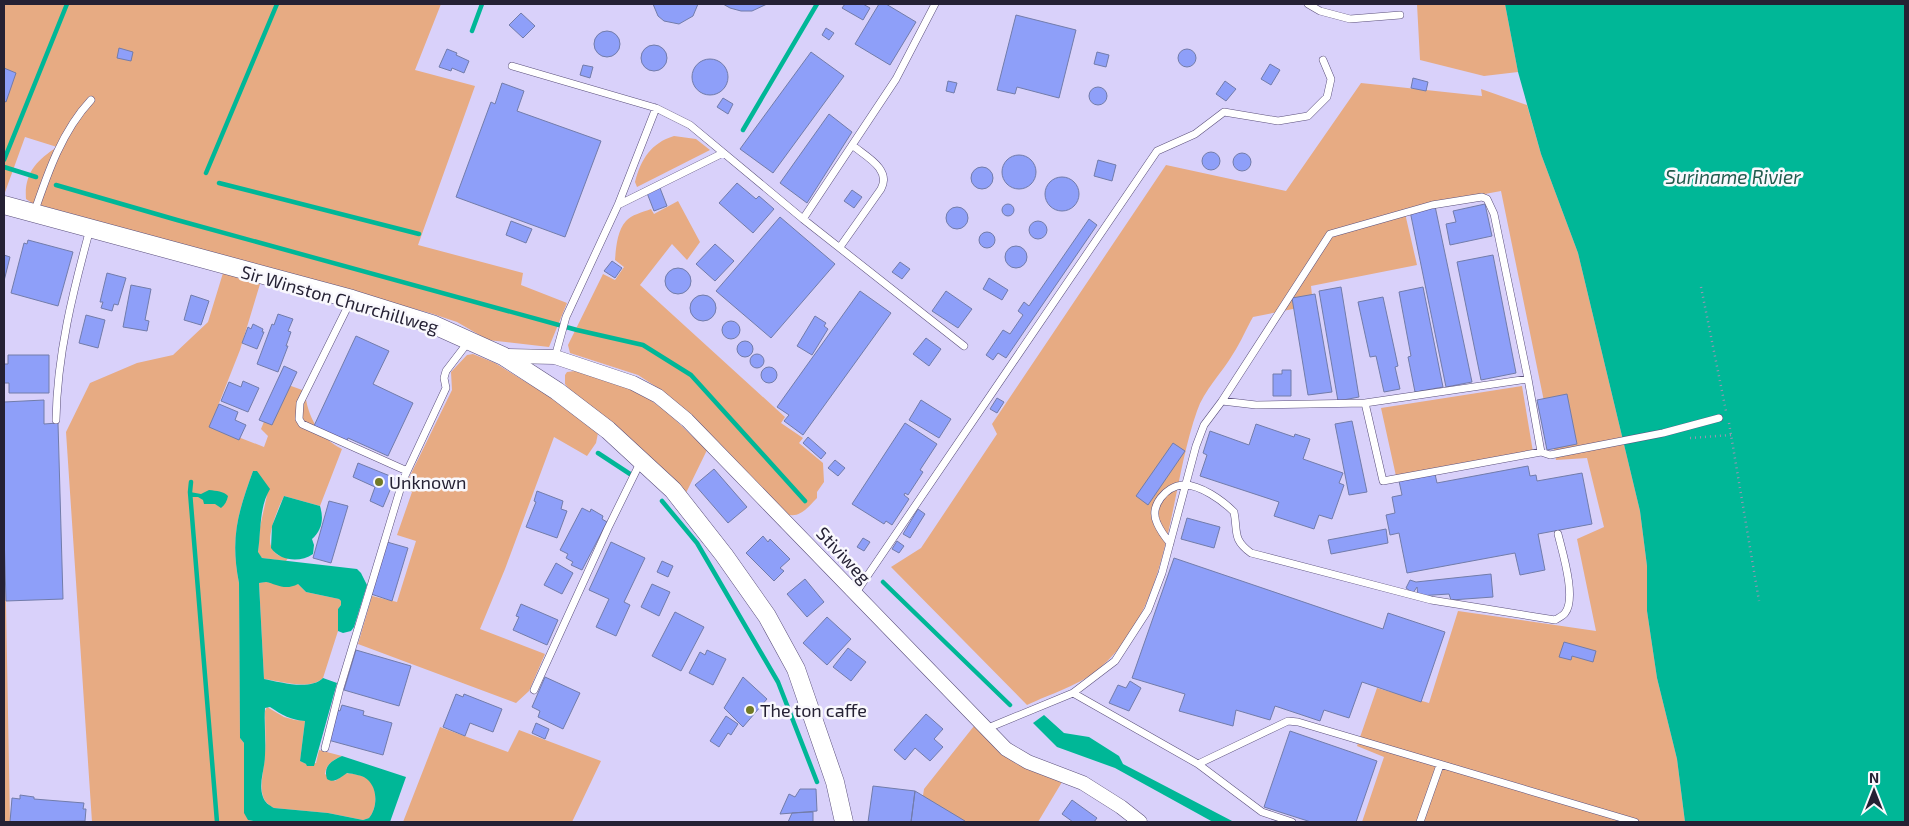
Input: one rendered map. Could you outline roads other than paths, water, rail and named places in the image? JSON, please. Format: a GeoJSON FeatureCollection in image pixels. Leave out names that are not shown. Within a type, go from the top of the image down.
{"type":"FeatureCollection","features":[{"type":"Feature","properties":{"kind":"street","name":"Sir Winston Churchillweg"},"geometry":{"type":"LineString","coordinates":[[4,205],[352,298],[432,324],[502,356],[557,391],[608,430],[673,490],[724,555],[767,616],[796,669],[835,782],[844,822]]}},
{"type":"Feature","properties":{"kind":"street","name":"Stiviweg"},"geometry":{"type":"LineString","coordinates":[[502,356],[555,357],[633,383],[658,396],[687,420],[854,594],[988,728],[1006,749],[1028,762],[1083,782],[1121,806],[1140,822]]}},
{"type":"Feature","properties":{"kind":"lane"},"geometry":{"type":"LineString","coordinates":[[803,219],[896,79],[935,4]]}},
{"type":"Feature","properties":{"kind":"lane"},"geometry":{"type":"LineString","coordinates":[[1308,4],[1320,10],[1350,19],[1400,15]]}},
{"type":"Feature","properties":{"kind":"lane"},"geometry":{"type":"LineString","coordinates":[[854,594],[1157,151],[1195,134],[1224,112],[1278,121],[1308,116],[1327,97],[1331,79],[1323,60]]}},
{"type":"Feature","properties":{"kind":"lane"},"geometry":{"type":"LineString","coordinates":[[512,66],[656,108],[690,125],[803,219],[964,346]]}},
{"type":"Feature","properties":{"kind":"lane"},"geometry":{"type":"LineString","coordinates":[[34,213],[52,160],[78,114],[91,100]]}},
{"type":"Feature","properties":{"kind":"lane"},"geometry":{"type":"LineString","coordinates":[[555,357],[566,317],[618,205],[656,108]]}},
{"type":"Feature","properties":{"kind":"lane"},"geometry":{"type":"LineString","coordinates":[[840,247],[881,189],[884,178],[880,168],[852,145]]}},
{"type":"Feature","properties":{"kind":"lane"},"geometry":{"type":"LineString","coordinates":[[618,205],[723,153]]}},
{"type":"Feature","properties":{"kind":"lane"},"geometry":{"type":"LineString","coordinates":[[988,728],[1074,693],[1115,661],[1133,635],[1148,610],[1162,573],[1185,484],[1204,425],[1222,401],[1330,234],[1416,209],[1482,197],[1487,199],[1494,214],[1541,452]]}},
{"type":"Feature","properties":{"kind":"lane"},"geometry":{"type":"LineString","coordinates":[[56,420],[56,396],[70,306],[90,228]]}},
{"type":"Feature","properties":{"kind":"lane"},"geometry":{"type":"LineString","coordinates":[[352,298],[300,403],[299,419],[302,424],[407,471]]}},
{"type":"Feature","properties":{"kind":"lane"},"geometry":{"type":"LineString","coordinates":[[325,748],[340,688],[402,480],[446,388],[444,378],[446,371],[469,341]]}},
{"type":"Feature","properties":{"kind":"lane"},"geometry":{"type":"LineString","coordinates":[[1222,401],[1256,405],[1365,403],[1528,379]]}},
{"type":"Feature","properties":{"kind":"lane"},"geometry":{"type":"LineString","coordinates":[[1365,403],[1383,481],[1541,452],[1550,455],[1608,445],[1719,418]]}},
{"type":"Feature","properties":{"kind":"lane"},"geometry":{"type":"LineString","coordinates":[[534,690],[608,528],[641,461]]}},
{"type":"Feature","properties":{"kind":"lane"},"geometry":{"type":"LineString","coordinates":[[1170,542],[1156,522],[1157,504],[1161,496],[1173,488],[1185,484],[1206,492],[1224,502],[1234,512],[1237,537],[1241,546],[1251,553],[1431,600],[1556,620],[1565,613],[1569,604],[1569,585],[1558,534]]}},
{"type":"Feature","properties":{"kind":"lane"},"geometry":{"type":"LineString","coordinates":[[1074,693],[1198,764],[1262,812],[1292,822]]}},
{"type":"Feature","properties":{"kind":"lane"},"geometry":{"type":"LineString","coordinates":[[1198,764],[1288,722],[1298,722],[1635,822]]}},
{"type":"Feature","properties":{"kind":"lane"},"geometry":{"type":"LineString","coordinates":[[1420,822],[1440,765]]}},
{"type":"Feature","properties":{"kind":"water","name":"Suriname Rivier"},"geometry":{"type":"Polygon","coordinates":[[[1505,4],[1905,4],[1905,822],[1685,822],[1677,759],[1657,678],[1647,611],[1647,566],[1640,511],[1578,253],[1541,154],[1518,72],[1505,4]]]}},
{"type":"Feature","properties":{"kind":"water"},"geometry":{"type":"Polygon","coordinates":[[[253,471],[257,471],[270,489],[266,496],[261,520],[258,552],[262,558],[357,569],[367,585],[354,627],[351,631],[343,633],[338,631],[338,609],[341,605],[339,599],[306,592],[298,584],[285,587],[266,582],[259,583],[264,679],[303,685],[317,682],[323,678],[337,683],[314,766],[307,766],[300,761],[305,721],[287,717],[270,707],[265,708],[265,760],[261,781],[263,797],[274,808],[328,813],[363,820],[369,818],[375,805],[375,794],[372,785],[367,779],[347,773],[332,781],[327,779],[327,767],[334,760],[342,756],[406,777],[390,822],[258,822],[248,820],[244,813],[244,743],[240,738],[239,583],[235,552],[237,526],[243,500],[253,471]]]}},
{"type":"Feature","properties":{"kind":"water"},"geometry":{"type":"Polygon","coordinates":[[[209,490],[222,492],[228,496],[226,503],[221,508],[215,504],[204,504],[203,500],[198,497],[191,497],[190,492],[201,494],[209,490]]]}},
{"type":"Feature","properties":{"kind":"water"},"geometry":{"type":"Polygon","coordinates":[[[284,496],[320,506],[321,524],[318,532],[312,539],[314,545],[313,554],[308,557],[302,559],[285,558],[271,548],[272,526],[284,496]]]}},
{"type":"Feature","properties":{"kind":"water"},"geometry":{"type":"Polygon","coordinates":[[[1044,715],[1064,733],[1089,737],[1119,756],[1123,764],[1234,822],[1213,822],[1115,768],[1057,747],[1033,723],[1044,715]]]}},
{"type":"Feature","properties":{"kind":"waterway"},"geometry":{"type":"LineString","coordinates":[[4,160],[67,4]]}},
{"type":"Feature","properties":{"kind":"waterway"},"geometry":{"type":"LineString","coordinates":[[206,173],[277,4]]}},
{"type":"Feature","properties":{"kind":"waterway"},"geometry":{"type":"LineString","coordinates":[[472,31],[482,4]]}},
{"type":"Feature","properties":{"kind":"waterway"},"geometry":{"type":"LineString","coordinates":[[743,130],[817,4]]}},
{"type":"Feature","properties":{"kind":"waterway"},"geometry":{"type":"LineString","coordinates":[[4,167],[36,177]]}},
{"type":"Feature","properties":{"kind":"waterway"},"geometry":{"type":"LineString","coordinates":[[219,183],[419,234]]}},
{"type":"Feature","properties":{"kind":"waterway"},"geometry":{"type":"LineString","coordinates":[[56,185],[577,330],[643,345],[691,375],[805,501]]}},
{"type":"Feature","properties":{"kind":"waterway"},"geometry":{"type":"LineString","coordinates":[[598,453],[630,474]]}},
{"type":"Feature","properties":{"kind":"waterway"},"geometry":{"type":"LineString","coordinates":[[191,482],[190,492],[217,822]]}},
{"type":"Feature","properties":{"kind":"waterway"},"geometry":{"type":"LineString","coordinates":[[662,501],[697,543],[778,682],[817,782]]}},
{"type":"Feature","properties":{"kind":"waterway"},"geometry":{"type":"LineString","coordinates":[[883,582],[1010,705]]}},
{"type":"Feature","properties":{"kind":"place","name":"Unknown"},"geometry":{"type":"Point","coordinates":[379,482]}},
{"type":"Feature","properties":{"kind":"place","name":"The ton caffe"},"geometry":{"type":"Point","coordinates":[750,710]}}]}
